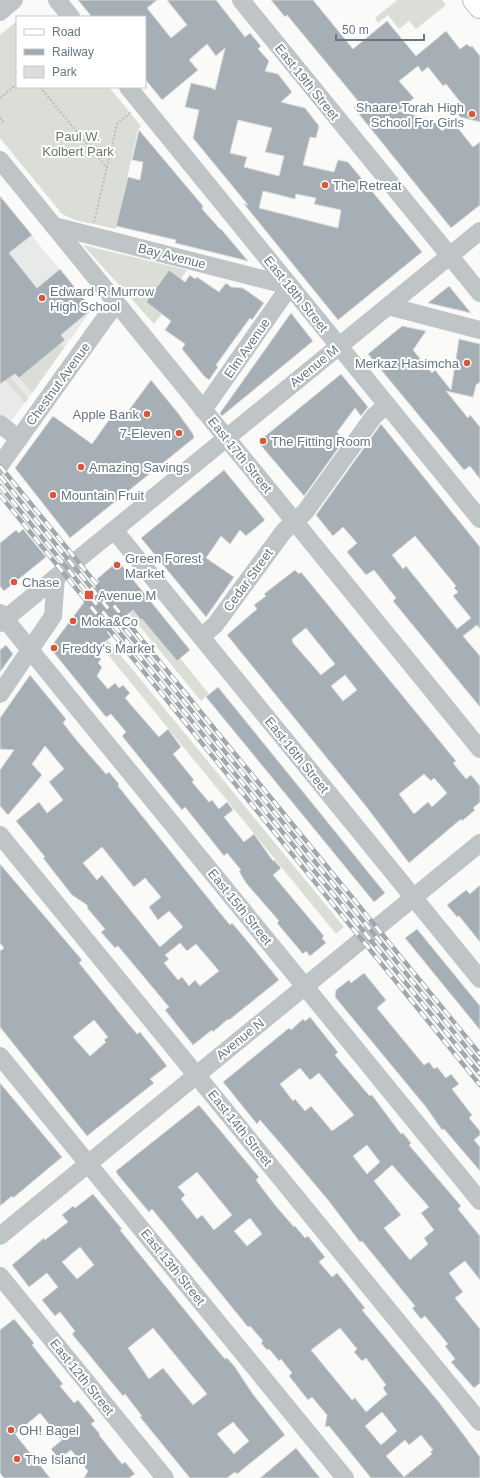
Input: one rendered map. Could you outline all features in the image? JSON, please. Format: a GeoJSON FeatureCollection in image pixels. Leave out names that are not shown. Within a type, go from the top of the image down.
{"type":"FeatureCollection","features":[{"type":"Feature","properties":{"kind":"main road"},"geometry":{"type":"LineString","coordinates":[[474,0],[480,7]]}},
{"type":"Feature","properties":{"kind":"street"},"geometry":{"type":"LineString","coordinates":[[0,12],[14,0]]}},
{"type":"Feature","properties":{"kind":"street"},"geometry":{"type":"LineString","coordinates":[[57,0],[70,16]]}},
{"type":"Feature","properties":{"kind":"street","name":"East 19th Street"},"geometry":{"type":"LineString","coordinates":[[241,0],[480,293]]}},
{"type":"Feature","properties":{"kind":"street","name":"East 18th Street"},"geometry":{"type":"LineString","coordinates":[[129,88],[480,519]]}},
{"type":"Feature","properties":{"kind":"street","name":"East 17th Street"},"geometry":{"type":"LineString","coordinates":[[0,160],[480,749]]}},
{"type":"Feature","properties":{"kind":"street","name":"Bay Avenue"},"geometry":{"type":"LineString","coordinates":[[54,226],[290,286]]}},
{"type":"Feature","properties":{"kind":"street","name":"Avenue M"},"geometry":{"type":"LineString","coordinates":[[2,618],[56,577],[480,231]]}},
{"type":"Feature","properties":{"kind":"street","name":"Elm Avenue"},"geometry":{"type":"LineString","coordinates":[[204,410],[290,286]]}},
{"type":"Feature","properties":{"kind":"street","name":"Chestnut Avenue"},"geometry":{"type":"LineString","coordinates":[[0,465],[116,302]]}},
{"type":"Feature","properties":{"kind":"street"},"geometry":{"type":"LineString","coordinates":[[388,306],[480,330]]}},
{"type":"Feature","properties":{"kind":"street","name":"Cedar Street"},"geometry":{"type":"LineString","coordinates":[[201,637],[215,625],[284,531],[305,512],[374,416],[387,405]]}},
{"type":"Feature","properties":{"kind":"street"},"geometry":{"type":"LineString","coordinates":[[0,424],[19,439]]}},
{"type":"Feature","properties":{"kind":"street","name":"East 16th Street"},"geometry":{"type":"LineString","coordinates":[[114,530],[480,979]]}},
{"type":"Feature","properties":{"kind":"street"},"geometry":{"type":"LineString","coordinates":[[0,694],[31,651],[53,616],[56,577]]}},
{"type":"Feature","properties":{"kind":"street","name":"East 15th Street"},"geometry":{"type":"LineString","coordinates":[[2,618],[31,651],[480,1201]]}},
{"type":"Feature","properties":{"kind":"street","name":"East 14th Street"},"geometry":{"type":"LineString","coordinates":[[0,835],[480,1422]]}},
{"type":"Feature","properties":{"kind":"street","name":"Avenue N"},"geometry":{"type":"LineString","coordinates":[[0,1236],[480,843]]}},
{"type":"Feature","properties":{"kind":"street","name":"East 13th Street"},"geometry":{"type":"LineString","coordinates":[[0,1056],[345,1478]]}},
{"type":"Feature","properties":{"kind":"street","name":"East 12th Street"},"geometry":{"type":"LineString","coordinates":[[0,1276],[165,1478]]}},
{"type":"Feature","properties":{"kind":"path"},"geometry":{"type":"LineString","coordinates":[[0,98],[16,85]]}},
{"type":"Feature","properties":{"kind":"path"},"geometry":{"type":"LineString","coordinates":[[41,88],[107,168]]}},
{"type":"Feature","properties":{"kind":"path"},"geometry":{"type":"LineString","coordinates":[[93,225],[117,124],[132,112]]}},
{"type":"Feature","properties":{"kind":"path"},"geometry":{"type":"LineString","coordinates":[[0,118],[3,121],[0,124]]}},
{"type":"Feature","properties":{"kind":"shaded area","name":"Edward R Murrow High School"},"geometry":{"type":"Polygon","coordinates":[[[0,197],[92,309],[0,437],[0,197]]]}},
{"type":"Feature","properties":{"kind":"green space"},"geometry":{"type":"Polygon","coordinates":[[[397,0],[442,0],[446,5],[416,29],[409,21],[399,29],[388,15],[378,23],[375,18],[397,0]]]}},
{"type":"Feature","properties":{"kind":"green space","name":"Paul W. Kolbert Park"},"geometry":{"type":"Polygon","coordinates":[[[16,22],[16,88],[110,88],[141,126],[138,129],[116,229],[75,220],[62,214],[0,138],[0,35],[16,22]]]}},
{"type":"Feature","properties":{"kind":"green space"},"geometry":{"type":"Polygon","coordinates":[[[83,245],[187,270],[181,279],[169,270],[146,302],[157,311],[159,309],[163,312],[154,324],[83,245]]]}},
{"type":"Feature","properties":{"kind":"green space"},"geometry":{"type":"Polygon","coordinates":[[[57,338],[64,348],[32,393],[15,373],[57,338]]]}},
{"type":"Feature","properties":{"kind":"green space"},"geometry":{"type":"Polygon","coordinates":[[[10,377],[28,398],[25,403],[5,380],[10,377]]]}},
{"type":"Feature","properties":{"kind":"green space"},"geometry":{"type":"Polygon","coordinates":[[[133,610],[180,658],[209,694],[201,701],[129,613],[133,610]]]}},
{"type":"Feature","properties":{"kind":"green space"},"geometry":{"type":"Polygon","coordinates":[[[96,640],[109,641],[344,927],[336,934],[96,640]]]}},
{"type":"Feature","properties":{"kind":"building"},"geometry":{"type":"Polygon","coordinates":[[[78,0],[157,0],[147,8],[171,38],[187,25],[167,0],[216,0],[245,37],[250,33],[261,46],[258,49],[269,61],[265,71],[278,74],[292,92],[281,102],[305,108],[319,126],[316,138],[310,137],[303,165],[334,172],[338,160],[348,162],[422,252],[338,320],[244,204],[248,205],[193,138],[199,110],[185,107],[191,83],[215,90],[225,48],[216,56],[207,44],[189,60],[198,70],[162,100],[146,80],[146,16],[91,16],[78,0]],[[238,120],[230,153],[247,157],[244,167],[279,176],[284,156],[265,152],[272,128],[238,120]],[[263,191],[259,208],[338,228],[341,210],[314,204],[316,198],[296,194],[295,199],[263,191]]]}},
{"type":"Feature","properties":{"kind":"building"},"geometry":{"type":"Polygon","coordinates":[[[271,0],[313,0],[353,49],[387,21],[416,56],[446,31],[460,49],[467,44],[470,47],[472,46],[480,56],[480,122],[460,117],[454,108],[461,103],[446,84],[443,86],[428,67],[422,72],[418,66],[399,81],[414,98],[398,111],[433,120],[442,131],[453,122],[473,147],[480,142],[480,205],[451,228],[354,108],[358,101],[287,15],[285,17],[271,0]]]}},
{"type":"Feature","properties":{"kind":"building"},"geometry":{"type":"Polygon","coordinates":[[[139,130],[203,206],[202,209],[248,261],[175,243],[176,240],[116,226],[128,177],[140,180],[143,162],[132,160],[139,130]]]}},
{"type":"Feature","properties":{"kind":"building","name":"Edward R Murrow High School"},"geometry":{"type":"Polygon","coordinates":[[[0,196],[32,235],[9,253],[37,288],[60,269],[92,309],[61,335],[65,340],[19,378],[15,374],[0,384],[0,196]]]}},
{"type":"Feature","properties":{"kind":"building"},"geometry":{"type":"Polygon","coordinates":[[[169,270],[185,282],[190,275],[195,279],[197,277],[219,292],[226,283],[231,287],[243,288],[264,303],[252,320],[250,318],[216,365],[218,367],[209,380],[182,349],[185,344],[165,330],[171,321],[146,302],[169,270]]]}},
{"type":"Feature","properties":{"kind":"building"},"geometry":{"type":"Polygon","coordinates":[[[449,286],[471,313],[428,303],[449,286]]]}},
{"type":"Feature","properties":{"kind":"building"},"geometry":{"type":"Polygon","coordinates":[[[291,313],[313,341],[222,416],[220,413],[291,313]]]}},
{"type":"Feature","properties":{"kind":"building"},"geometry":{"type":"Polygon","coordinates":[[[402,326],[426,331],[413,350],[432,373],[435,370],[451,390],[459,339],[480,344],[480,382],[476,385],[473,397],[446,391],[468,418],[470,415],[480,427],[480,479],[470,466],[464,470],[368,354],[402,326]]]}},
{"type":"Feature","properties":{"kind":"building"},"geometry":{"type":"Polygon","coordinates":[[[341,374],[368,407],[361,416],[355,408],[337,432],[344,440],[304,496],[258,442],[341,374]]]}},
{"type":"Feature","properties":{"kind":"building"},"geometry":{"type":"Polygon","coordinates":[[[151,380],[178,413],[193,434],[194,438],[70,538],[15,468],[53,416],[92,444],[111,417],[121,421],[151,380]]]}},
{"type":"Feature","properties":{"kind":"building"},"geometry":{"type":"Polygon","coordinates":[[[381,424],[480,547],[480,629],[477,625],[463,636],[480,656],[480,707],[393,601],[396,598],[374,570],[366,575],[347,552],[357,543],[343,527],[333,536],[316,515],[381,424]],[[415,536],[392,555],[403,569],[406,566],[457,629],[471,618],[453,596],[458,592],[454,588],[456,586],[415,536]]]}},
{"type":"Feature","properties":{"kind":"building"},"geometry":{"type":"Polygon","coordinates":[[[224,470],[265,520],[246,536],[240,530],[230,544],[221,536],[206,558],[234,577],[206,617],[141,538],[224,470]]]}},
{"type":"Feature","properties":{"kind":"building"},"geometry":{"type":"Polygon","coordinates":[[[23,529],[46,557],[4,591],[0,586],[0,543],[16,530],[19,533],[23,529]]]}},
{"type":"Feature","properties":{"kind":"building"},"geometry":{"type":"Polygon","coordinates":[[[118,561],[190,650],[177,661],[133,610],[107,632],[111,637],[94,651],[101,659],[98,663],[102,667],[97,676],[108,689],[115,683],[119,688],[123,685],[130,693],[125,698],[159,737],[168,729],[181,747],[173,754],[194,780],[192,782],[209,802],[212,800],[219,809],[227,802],[233,810],[224,817],[244,842],[254,834],[273,861],[274,860],[281,868],[273,875],[324,936],[322,938],[326,943],[310,956],[306,951],[303,954],[277,923],[279,921],[246,883],[239,871],[241,870],[227,853],[224,856],[185,807],[182,810],[122,736],[126,732],[111,714],[106,717],[50,648],[99,582],[97,579],[118,561]]]}},
{"type":"Feature","properties":{"kind":"building"},"geometry":{"type":"Polygon","coordinates":[[[295,570],[299,574],[301,572],[456,761],[453,763],[466,779],[471,775],[480,786],[480,802],[473,808],[475,810],[462,821],[461,819],[409,863],[365,805],[227,635],[257,609],[254,605],[266,596],[264,594],[295,570]],[[306,628],[292,639],[293,643],[321,675],[335,664],[306,628]],[[345,675],[331,686],[343,701],[357,690],[345,675]],[[424,774],[399,794],[414,814],[428,802],[432,807],[447,793],[434,778],[431,781],[424,774]]]}},
{"type":"Feature","properties":{"kind":"building"},"geometry":{"type":"Polygon","coordinates":[[[6,645],[13,654],[0,672],[0,650],[6,645]]]}},
{"type":"Feature","properties":{"kind":"building"},"geometry":{"type":"Polygon","coordinates":[[[30,675],[66,719],[63,723],[78,742],[106,774],[109,772],[119,784],[118,786],[212,903],[230,925],[232,923],[279,980],[229,1020],[228,1019],[213,1032],[212,1030],[193,1045],[165,1010],[169,1007],[118,946],[115,948],[101,932],[105,929],[88,909],[87,905],[72,895],[43,858],[45,857],[16,821],[39,802],[47,813],[63,800],[49,782],[64,769],[45,746],[32,764],[42,775],[8,815],[0,806],[0,770],[14,750],[0,749],[0,718],[30,675]],[[102,847],[83,863],[97,880],[102,875],[160,947],[183,927],[169,911],[158,920],[149,907],[161,897],[145,878],[134,887],[102,847]],[[180,943],[165,955],[169,959],[164,963],[178,980],[182,977],[189,986],[195,980],[200,986],[219,971],[196,944],[187,951],[180,943]]]}},
{"type":"Feature","properties":{"kind":"building"},"geometry":{"type":"Polygon","coordinates":[[[218,687],[385,893],[374,902],[206,697],[218,687]]]}},
{"type":"Feature","properties":{"kind":"building"},"geometry":{"type":"Polygon","coordinates":[[[0,864],[82,960],[79,963],[127,1022],[137,1034],[140,1032],[167,1066],[150,1079],[154,1083],[87,1136],[0,1027],[0,951],[4,948],[0,943],[0,864]],[[94,1020],[73,1037],[90,1056],[106,1042],[104,1040],[108,1037],[94,1020]]]}},
{"type":"Feature","properties":{"kind":"building"},"geometry":{"type":"Polygon","coordinates":[[[480,885],[480,942],[459,916],[457,917],[447,905],[466,890],[470,894],[480,885]]]}},
{"type":"Feature","properties":{"kind":"building"},"geometry":{"type":"Polygon","coordinates":[[[417,929],[480,1006],[480,1030],[405,938],[417,929]]]}},
{"type":"Feature","properties":{"kind":"building"},"geometry":{"type":"Polygon","coordinates":[[[364,973],[386,1000],[377,1008],[424,1065],[429,1062],[434,1069],[437,1067],[446,1078],[451,1074],[459,1084],[452,1089],[472,1115],[469,1118],[480,1131],[480,1135],[474,1140],[480,1147],[480,1171],[444,1129],[442,1130],[426,1107],[335,997],[336,990],[349,980],[351,983],[364,973]]]}},
{"type":"Feature","properties":{"kind":"building"},"geometry":{"type":"Polygon","coordinates":[[[310,1017],[338,1052],[335,1055],[367,1093],[370,1096],[372,1095],[401,1134],[403,1133],[411,1143],[409,1145],[461,1206],[458,1209],[480,1236],[480,1280],[465,1261],[449,1273],[463,1292],[455,1298],[480,1329],[480,1383],[474,1388],[451,1362],[455,1359],[445,1346],[448,1344],[425,1316],[421,1319],[412,1308],[415,1306],[362,1241],[360,1242],[328,1200],[260,1120],[257,1124],[223,1082],[289,1028],[291,1030],[303,1019],[305,1021],[310,1017]],[[300,1068],[280,1084],[293,1101],[295,1099],[305,1111],[311,1106],[332,1131],[354,1115],[319,1073],[310,1080],[300,1068]],[[367,1145],[353,1156],[367,1174],[380,1162],[367,1145]],[[392,1165],[374,1181],[401,1215],[384,1228],[410,1260],[428,1244],[424,1238],[434,1230],[421,1213],[429,1207],[392,1165]]]}},
{"type":"Feature","properties":{"kind":"building"},"geometry":{"type":"Polygon","coordinates":[[[0,1083],[62,1157],[13,1198],[12,1196],[0,1206],[0,1083]]]}},
{"type":"Feature","properties":{"kind":"building"},"geometry":{"type":"Polygon","coordinates":[[[199,1105],[259,1177],[256,1180],[275,1205],[305,1238],[308,1236],[325,1257],[319,1262],[332,1277],[337,1273],[365,1308],[362,1310],[438,1401],[466,1438],[480,1457],[480,1478],[371,1478],[329,1426],[325,1427],[327,1415],[312,1397],[308,1400],[289,1376],[292,1373],[281,1359],[279,1361],[269,1349],[267,1350],[261,1343],[263,1341],[250,1326],[248,1327],[152,1209],[149,1212],[116,1171],[199,1105]],[[197,1172],[178,1187],[185,1195],[181,1199],[197,1219],[202,1215],[214,1230],[232,1215],[197,1172]],[[250,1218],[234,1231],[247,1246],[262,1234],[250,1218]],[[340,1328],[311,1350],[352,1400],[355,1398],[366,1412],[387,1394],[383,1388],[386,1385],[366,1358],[362,1361],[354,1352],[357,1349],[340,1328]],[[382,1412],[365,1426],[381,1445],[397,1431],[382,1412]],[[421,1435],[409,1445],[405,1440],[386,1456],[404,1477],[432,1454],[430,1452],[433,1450],[421,1435]]]}},
{"type":"Feature","properties":{"kind":"building"},"geometry":{"type":"Polygon","coordinates":[[[93,1194],[122,1229],[120,1230],[209,1340],[225,1359],[227,1358],[235,1367],[252,1393],[285,1435],[237,1474],[235,1472],[227,1478],[190,1478],[140,1417],[142,1416],[125,1394],[123,1396],[72,1334],[75,1331],[60,1312],[55,1316],[42,1300],[58,1287],[47,1273],[29,1287],[12,1265],[44,1238],[45,1240],[68,1222],[62,1215],[73,1206],[75,1208],[93,1194]],[[80,1247],[62,1262],[77,1279],[94,1265],[80,1247]],[[153,1328],[128,1348],[149,1379],[163,1368],[193,1405],[207,1394],[153,1328]],[[233,1422],[217,1434],[234,1454],[249,1441],[233,1422]]]}},
{"type":"Feature","properties":{"kind":"building"},"geometry":{"type":"Polygon","coordinates":[[[14,1319],[34,1343],[32,1345],[63,1384],[60,1386],[74,1403],[78,1400],[95,1421],[91,1424],[100,1434],[99,1435],[122,1464],[125,1462],[135,1474],[129,1478],[84,1478],[88,1471],[71,1450],[59,1459],[51,1449],[62,1440],[40,1413],[15,1434],[50,1478],[4,1478],[0,1473],[0,1330],[14,1319]]]}},
{"type":"Feature","properties":{"kind":"building"},"geometry":{"type":"Polygon","coordinates":[[[296,1448],[320,1478],[260,1478],[296,1448]]]}},
{"type":"Feature","properties":{"kind":"railway"},"geometry":{"type":"LineString","coordinates":[[0,466],[480,1054]]}},
{"type":"Feature","properties":{"kind":"railway"},"geometry":{"type":"LineString","coordinates":[[0,476],[480,1064]]}},
{"type":"Feature","properties":{"kind":"railway"},"geometry":{"type":"LineString","coordinates":[[0,486],[480,1074]]}},
{"type":"Feature","properties":{"kind":"railway"},"geometry":{"type":"LineString","coordinates":[[0,495],[480,1085]]}},
{"type":"Feature","properties":{"kind":"place","name":"Shaare Torah High School For Girls"},"geometry":{"type":"Point","coordinates":[472,114]}},
{"type":"Feature","properties":{"kind":"place","name":"The Retreat"},"geometry":{"type":"Point","coordinates":[325,185]}},
{"type":"Feature","properties":{"kind":"place","name":"Edward R Murrow High School"},"geometry":{"type":"Point","coordinates":[42,298]}},
{"type":"Feature","properties":{"kind":"place","name":"Merkaz Hasimcha"},"geometry":{"type":"Point","coordinates":[467,363]}},
{"type":"Feature","properties":{"kind":"place","name":"Apple Bank"},"geometry":{"type":"Point","coordinates":[147,414]}},
{"type":"Feature","properties":{"kind":"place","name":"7-Eleven"},"geometry":{"type":"Point","coordinates":[179,433]}},
{"type":"Feature","properties":{"kind":"place","name":"The Fitting Room"},"geometry":{"type":"Point","coordinates":[263,441]}},
{"type":"Feature","properties":{"kind":"place","name":"Amazing Savings"},"geometry":{"type":"Point","coordinates":[81,467]}},
{"type":"Feature","properties":{"kind":"place","name":"Mountain Fruit"},"geometry":{"type":"Point","coordinates":[53,495]}},
{"type":"Feature","properties":{"kind":"place","name":"Green Forest Market"},"geometry":{"type":"Point","coordinates":[117,565]}},
{"type":"Feature","properties":{"kind":"place","name":"Chase"},"geometry":{"type":"Point","coordinates":[14,582]}},
{"type":"Feature","properties":{"kind":"place","name":"Avenue M"},"geometry":{"type":"Point","coordinates":[89,595]}},
{"type":"Feature","properties":{"kind":"place","name":"Moka&Co"},"geometry":{"type":"Point","coordinates":[73,621]}},
{"type":"Feature","properties":{"kind":"place","name":"Freddy's Market"},"geometry":{"type":"Point","coordinates":[54,648]}},
{"type":"Feature","properties":{"kind":"place","name":"OH! Bagel"},"geometry":{"type":"Point","coordinates":[11,1430]}},
{"type":"Feature","properties":{"kind":"place","name":"The Island"},"geometry":{"type":"Point","coordinates":[17,1459]}}]}
